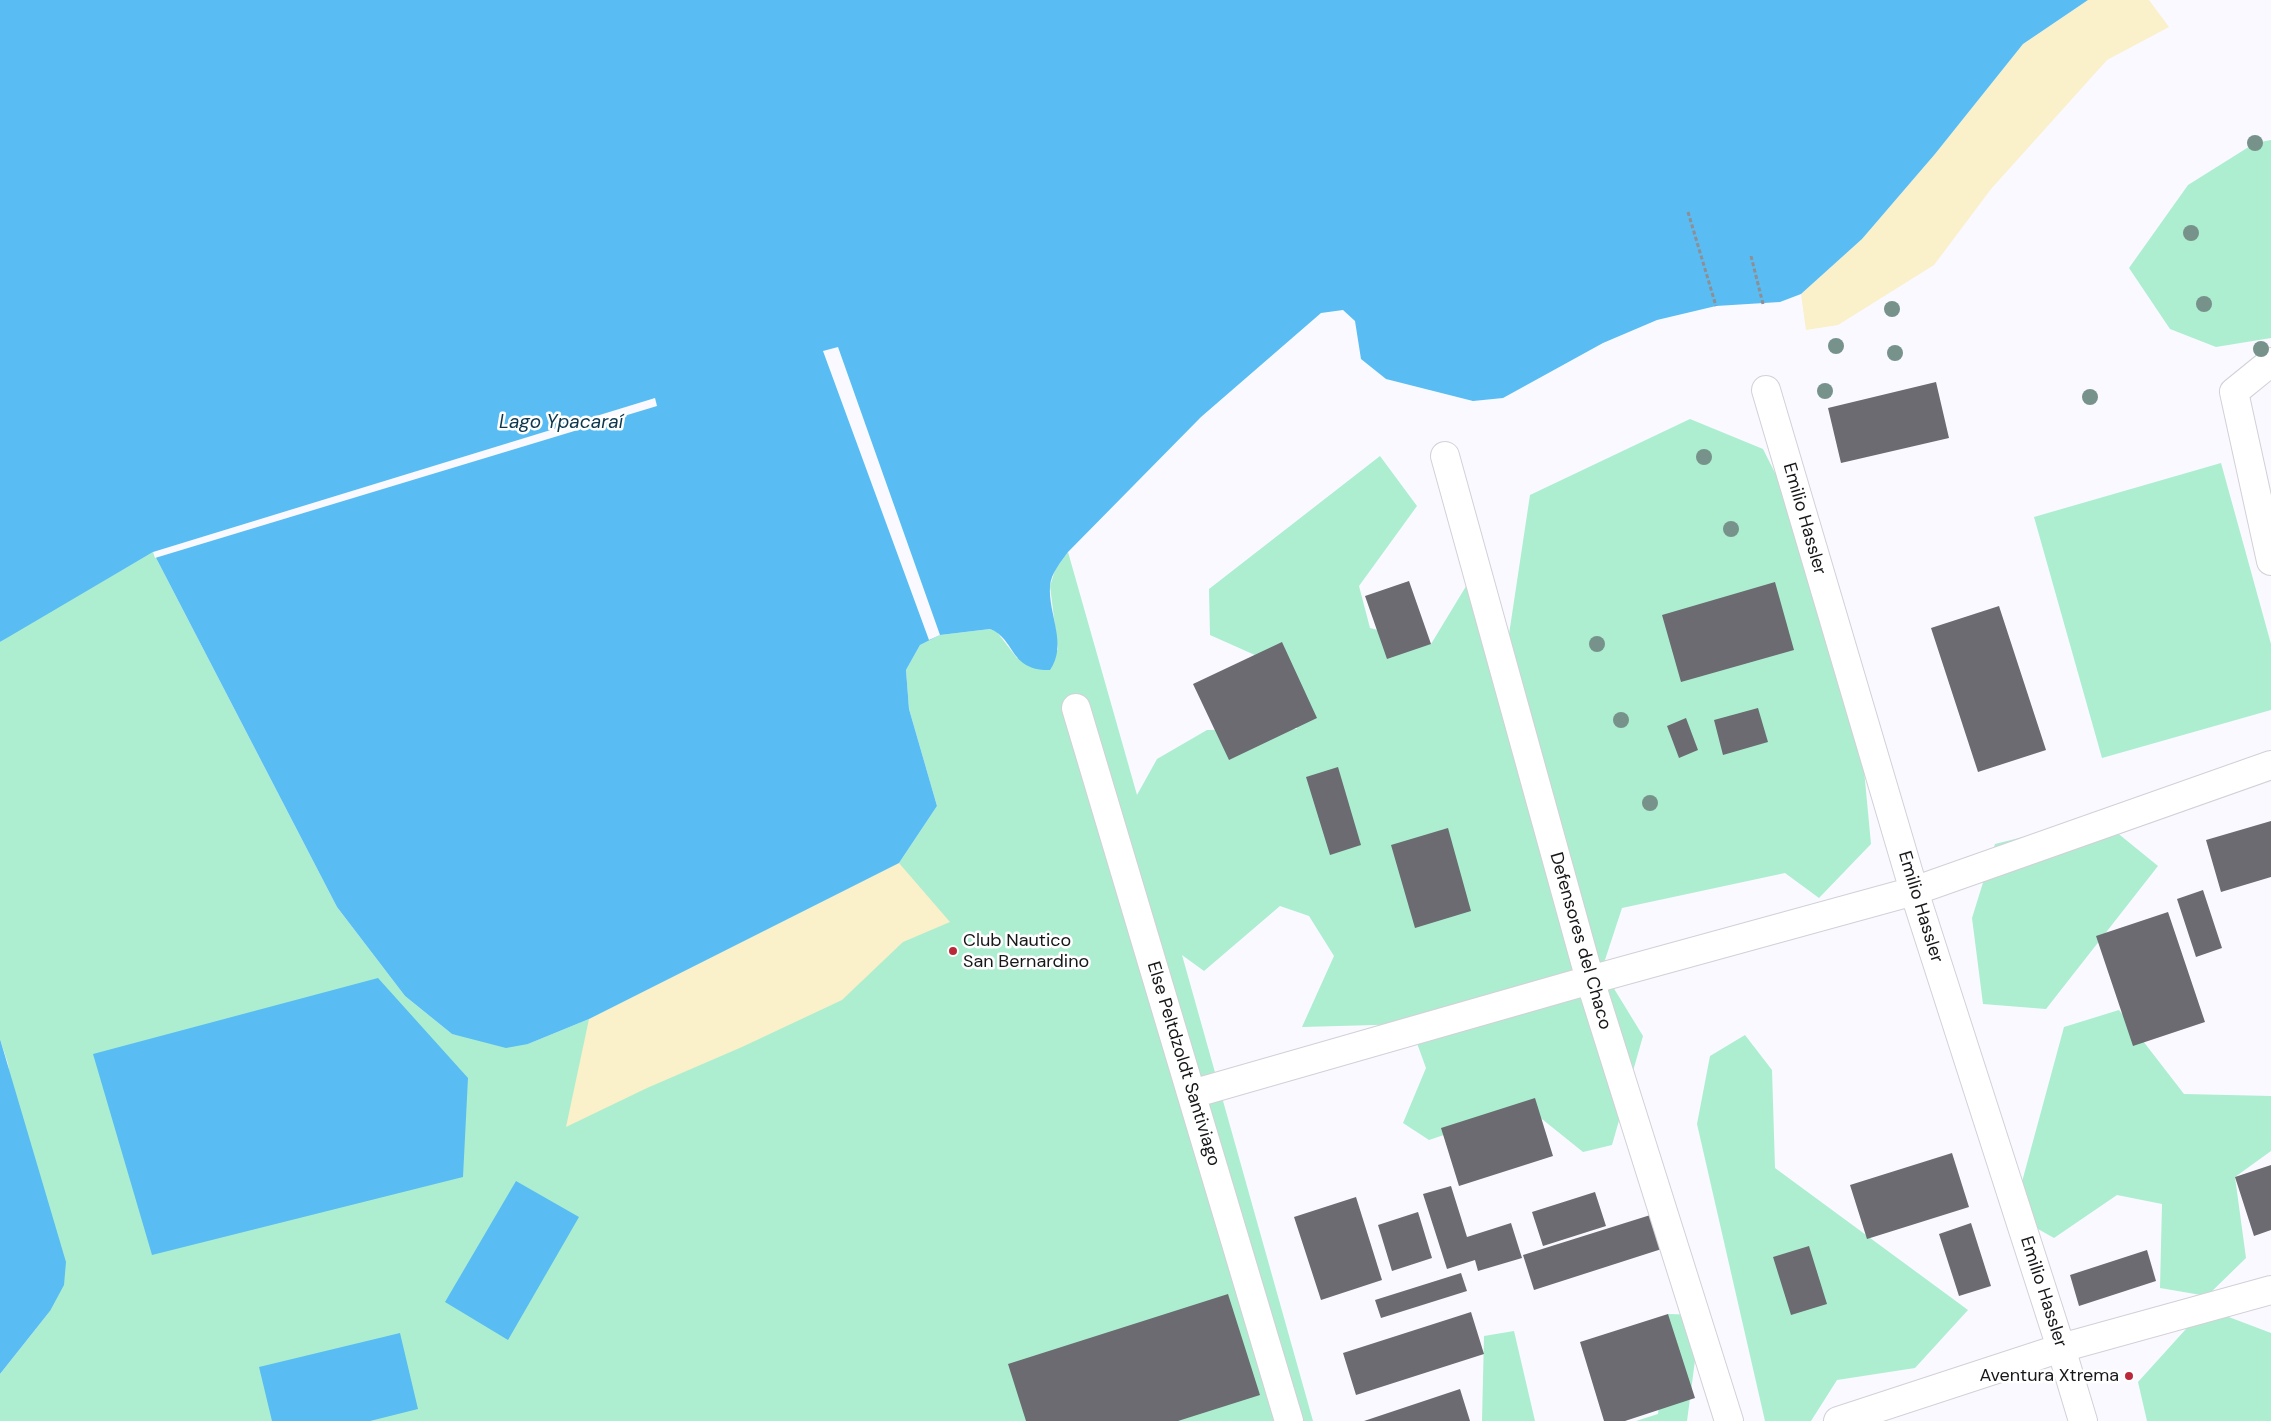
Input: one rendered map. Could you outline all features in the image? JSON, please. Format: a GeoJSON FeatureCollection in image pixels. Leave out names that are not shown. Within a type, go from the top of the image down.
{"type":"FeatureCollection","features":[{"type":"Feature","properties":{"kind":"street"},"geometry":{"type":"LineString","coordinates":[[2271,362],[2234,392],[2271,561]]}},
{"type":"Feature","properties":{"kind":"street","name":"Emilio Hassler"},"geometry":{"type":"LineString","coordinates":[[1766,390],[1914,891],[2061,1348],[2082,1421]]}},
{"type":"Feature","properties":{"kind":"street","name":"Defensores del Chaco"},"geometry":{"type":"LineString","coordinates":[[1445,456],[1590,980],[1730,1421]]}},
{"type":"Feature","properties":{"kind":"street","name":"Else Peltdzoldt Santiviago"},"geometry":{"type":"LineString","coordinates":[[1076,708],[1289,1421]]}},
{"type":"Feature","properties":{"kind":"street"},"geometry":{"type":"LineString","coordinates":[[1192,1094],[1590,980],[1914,891],[2271,765]]}},
{"type":"Feature","properties":{"kind":"street"},"geometry":{"type":"LineString","coordinates":[[1838,1421],[2061,1348],[2271,1290]]}},
{"type":"Feature","properties":{"kind":"path"},"geometry":{"type":"LineString","coordinates":[[1688,212],[1716,306]]}},
{"type":"Feature","properties":{"kind":"path"},"geometry":{"type":"LineString","coordinates":[[1752,256],[1763,304]]}},
{"type":"Feature","properties":{"kind":"green space"},"geometry":{"type":"Polygon","coordinates":[[[2271,140],[2271,338],[2216,347],[2170,329],[2129,268],[2188,185],[2255,143],[2271,140]]]}},
{"type":"Feature","properties":{"kind":"green space","name":"Club Nautico San Bernardino"},"geometry":{"type":"Polygon","coordinates":[[[1690,419],[1763,449],[1850,622],[1871,844],[1819,898],[1785,873],[1622,908],[1602,969],[1643,1036],[1612,1145],[1583,1152],[1527,1107],[1429,1140],[1403,1123],[1426,1068],[1410,1024],[1302,1027],[1334,956],[1309,916],[1280,906],[1204,971],[1182,955],[1313,1421],[0,1421],[0,1374],[50,1311],[8,1064],[0,1039],[0,642],[20,629],[153,552],[337,907],[405,996],[452,1034],[528,1044],[589,1019],[899,863],[937,806],[909,709],[906,670],[920,645],[940,635],[990,629],[997,632],[1017,658],[1058,650],[1050,586],[1055,570],[1068,552],[1137,795],[1157,759],[1207,730],[1297,729],[1284,668],[1210,635],[1209,589],[1380,456],[1417,506],[1359,586],[1370,628],[1431,644],[1468,583],[1508,641],[1530,495],[1690,419]]]}},
{"type":"Feature","properties":{"kind":"green space"},"geometry":{"type":"Polygon","coordinates":[[[2221,463],[2271,644],[2271,710],[2102,758],[2034,517],[2221,463]]]}},
{"type":"Feature","properties":{"kind":"green space"},"geometry":{"type":"Polygon","coordinates":[[[2099,818],[2158,866],[2046,1009],[1983,1004],[1972,918],[1995,844],[2099,818]]]}},
{"type":"Feature","properties":{"kind":"green space"},"geometry":{"type":"Polygon","coordinates":[[[2119,1010],[2184,1094],[2271,1096],[2271,1151],[2235,1177],[2246,1258],[2207,1296],[2160,1288],[2162,1204],[2117,1195],[2054,1238],[2013,1215],[2064,1027],[2119,1010]]]}},
{"type":"Feature","properties":{"kind":"green space"},"geometry":{"type":"Polygon","coordinates":[[[1745,1035],[1772,1070],[1775,1168],[1968,1310],[1915,1368],[1837,1380],[1811,1421],[1765,1421],[1697,1124],[1710,1056],[1745,1035]]]}},
{"type":"Feature","properties":{"kind":"green space"},"geometry":{"type":"Polygon","coordinates":[[[2205,1308],[2271,1333],[2271,1421],[2147,1421],[2138,1382],[2205,1308]]]}},
{"type":"Feature","properties":{"kind":"green space"},"geometry":{"type":"Polygon","coordinates":[[[1668,1314],[1701,1315],[1687,1421],[1636,1421],[1658,1414],[1668,1314]]]}},
{"type":"Feature","properties":{"kind":"green space"},"geometry":{"type":"Polygon","coordinates":[[[1514,1331],[1535,1421],[1482,1421],[1484,1336],[1514,1331]]]}},
{"type":"Feature","properties":{"kind":"sand"},"geometry":{"type":"Polygon","coordinates":[[[2088,0],[2149,0],[2169,27],[2107,60],[1991,189],[1934,265],[1838,325],[1806,330],[1801,294],[1862,239],[1935,154],[2023,44],[2088,0]]]}},
{"type":"Feature","properties":{"kind":"sand"},"geometry":{"type":"Polygon","coordinates":[[[899,863],[950,922],[903,942],[842,1000],[742,1047],[647,1088],[566,1127],[589,1019],[899,863]]]}},
{"type":"Feature","properties":{"kind":"water","name":"Lago Ypacaraí"},"geometry":{"type":"Polygon","coordinates":[[[0,0],[2088,0],[2023,44],[1935,154],[1862,239],[1801,294],[1780,302],[1716,306],[1657,320],[1603,343],[1503,398],[1473,401],[1386,379],[1361,359],[1355,321],[1343,310],[1321,313],[1201,417],[1068,552],[1054,572],[1050,586],[1057,650],[1050,670],[1037,669],[1027,665],[1014,654],[1005,640],[990,629],[940,635],[920,645],[906,670],[909,709],[937,806],[899,863],[589,1019],[528,1044],[506,1048],[452,1034],[405,996],[337,907],[153,552],[0,642],[0,0]]]}},
{"type":"Feature","properties":{"kind":"water"},"geometry":{"type":"Polygon","coordinates":[[[378,978],[468,1078],[463,1177],[152,1255],[93,1054],[378,978]]]}},
{"type":"Feature","properties":{"kind":"water"},"geometry":{"type":"Polygon","coordinates":[[[0,1039],[66,1262],[64,1285],[50,1311],[0,1374],[0,1039]]]}},
{"type":"Feature","properties":{"kind":"water"},"geometry":{"type":"Polygon","coordinates":[[[516,1181],[579,1217],[508,1340],[445,1302],[516,1181]]]}},
{"type":"Feature","properties":{"kind":"water"},"geometry":{"type":"Polygon","coordinates":[[[400,1333],[418,1409],[370,1421],[272,1421],[259,1367],[400,1333]]]}},
{"type":"Feature","properties":{"kind":"pier"},"geometry":{"type":"Polygon","coordinates":[[[838,347],[940,635],[929,640],[823,351],[838,347]]]}},
{"type":"Feature","properties":{"kind":"pier"},"geometry":{"type":"Polygon","coordinates":[[[655,398],[657,406],[155,558],[153,552],[655,398]]]}},
{"type":"Feature","properties":{"kind":"building"},"geometry":{"type":"Polygon","coordinates":[[[1936,382],[1949,438],[1841,463],[1828,408],[1936,382]]]}},
{"type":"Feature","properties":{"kind":"building"},"geometry":{"type":"Polygon","coordinates":[[[1409,581],[1431,644],[1387,659],[1365,596],[1409,581]]]}},
{"type":"Feature","properties":{"kind":"building"},"geometry":{"type":"Polygon","coordinates":[[[1775,582],[1794,650],[1681,682],[1662,615],[1775,582]]]}},
{"type":"Feature","properties":{"kind":"building"},"geometry":{"type":"Polygon","coordinates":[[[1999,606],[2046,750],[1978,772],[1931,628],[1999,606]]]}},
{"type":"Feature","properties":{"kind":"building"},"geometry":{"type":"Polygon","coordinates":[[[1282,642],[1317,718],[1229,760],[1193,684],[1282,642]]]}},
{"type":"Feature","properties":{"kind":"building"},"geometry":{"type":"Polygon","coordinates":[[[1758,708],[1768,742],[1723,755],[1714,720],[1758,708]]]}},
{"type":"Feature","properties":{"kind":"building"},"geometry":{"type":"Polygon","coordinates":[[[1686,718],[1698,750],[1679,758],[1667,726],[1686,718]]]}},
{"type":"Feature","properties":{"kind":"building"},"geometry":{"type":"Polygon","coordinates":[[[1338,767],[1361,845],[1330,855],[1306,777],[1338,767]]]}},
{"type":"Feature","properties":{"kind":"building"},"geometry":{"type":"Polygon","coordinates":[[[2271,821],[2271,877],[2221,892],[2206,840],[2271,821]]]}},
{"type":"Feature","properties":{"kind":"building"},"geometry":{"type":"Polygon","coordinates":[[[1448,828],[1471,911],[1415,928],[1391,845],[1448,828]]]}},
{"type":"Feature","properties":{"kind":"building"},"geometry":{"type":"Polygon","coordinates":[[[2203,890],[2222,948],[2196,957],[2177,899],[2203,890]]]}},
{"type":"Feature","properties":{"kind":"building"},"geometry":{"type":"Polygon","coordinates":[[[2168,912],[2205,1022],[2133,1046],[2096,936],[2168,912]]]}},
{"type":"Feature","properties":{"kind":"building"},"geometry":{"type":"Polygon","coordinates":[[[1535,1098],[1553,1156],[1459,1186],[1441,1128],[1535,1098]]]}},
{"type":"Feature","properties":{"kind":"building"},"geometry":{"type":"Polygon","coordinates":[[[1952,1153],[1969,1207],[1867,1239],[1850,1185],[1952,1153]]]}},
{"type":"Feature","properties":{"kind":"building"},"geometry":{"type":"Polygon","coordinates":[[[2271,1165],[2271,1230],[2254,1236],[2235,1177],[2271,1165]]]}},
{"type":"Feature","properties":{"kind":"building"},"geometry":{"type":"Polygon","coordinates":[[[1451,1186],[1467,1237],[1511,1223],[1522,1258],[1478,1271],[1475,1260],[1447,1269],[1423,1194],[1451,1186]]]}},
{"type":"Feature","properties":{"kind":"building"},"geometry":{"type":"Polygon","coordinates":[[[1595,1192],[1606,1226],[1543,1246],[1532,1212],[1595,1192]]]}},
{"type":"Feature","properties":{"kind":"building"},"geometry":{"type":"Polygon","coordinates":[[[1356,1197],[1382,1280],[1321,1300],[1294,1217],[1356,1197]]]}},
{"type":"Feature","properties":{"kind":"building"},"geometry":{"type":"Polygon","coordinates":[[[1418,1212],[1432,1258],[1392,1271],[1378,1225],[1418,1212]]]}},
{"type":"Feature","properties":{"kind":"building"},"geometry":{"type":"Polygon","coordinates":[[[1660,1212],[1671,1246],[1534,1290],[1523,1255],[1660,1212]]]}},
{"type":"Feature","properties":{"kind":"building"},"geometry":{"type":"Polygon","coordinates":[[[1971,1223],[1991,1286],[1959,1296],[1939,1234],[1971,1223]]]}},
{"type":"Feature","properties":{"kind":"building"},"geometry":{"type":"Polygon","coordinates":[[[1809,1246],[1827,1304],[1791,1315],[1773,1257],[1809,1246]]]}},
{"type":"Feature","properties":{"kind":"building"},"geometry":{"type":"Polygon","coordinates":[[[2147,1250],[2156,1281],[2079,1306],[2070,1275],[2147,1250]]]}},
{"type":"Feature","properties":{"kind":"building"},"geometry":{"type":"Polygon","coordinates":[[[1461,1273],[1467,1291],[1381,1318],[1375,1300],[1461,1273]]]}},
{"type":"Feature","properties":{"kind":"building"},"geometry":{"type":"Polygon","coordinates":[[[1228,1294],[1260,1395],[1178,1421],[1026,1421],[1008,1364],[1228,1294]]]}},
{"type":"Feature","properties":{"kind":"building"},"geometry":{"type":"Polygon","coordinates":[[[1471,1312],[1484,1354],[1356,1395],[1343,1353],[1471,1312]]]}},
{"type":"Feature","properties":{"kind":"building"},"geometry":{"type":"Polygon","coordinates":[[[1668,1314],[1695,1398],[1625,1421],[1604,1421],[1580,1342],[1668,1314]]]}},
{"type":"Feature","properties":{"kind":"building"},"geometry":{"type":"Polygon","coordinates":[[[1460,1389],[1470,1421],[1364,1421],[1460,1389]]]}},
{"type":"Feature","properties":{"kind":"place","name":"Club Nautico San Bernardino"},"geometry":{"type":"Point","coordinates":[953,951]}},
{"type":"Feature","properties":{"kind":"place","name":"Aventura Xtrema"},"geometry":{"type":"Point","coordinates":[2129,1376]}}]}
